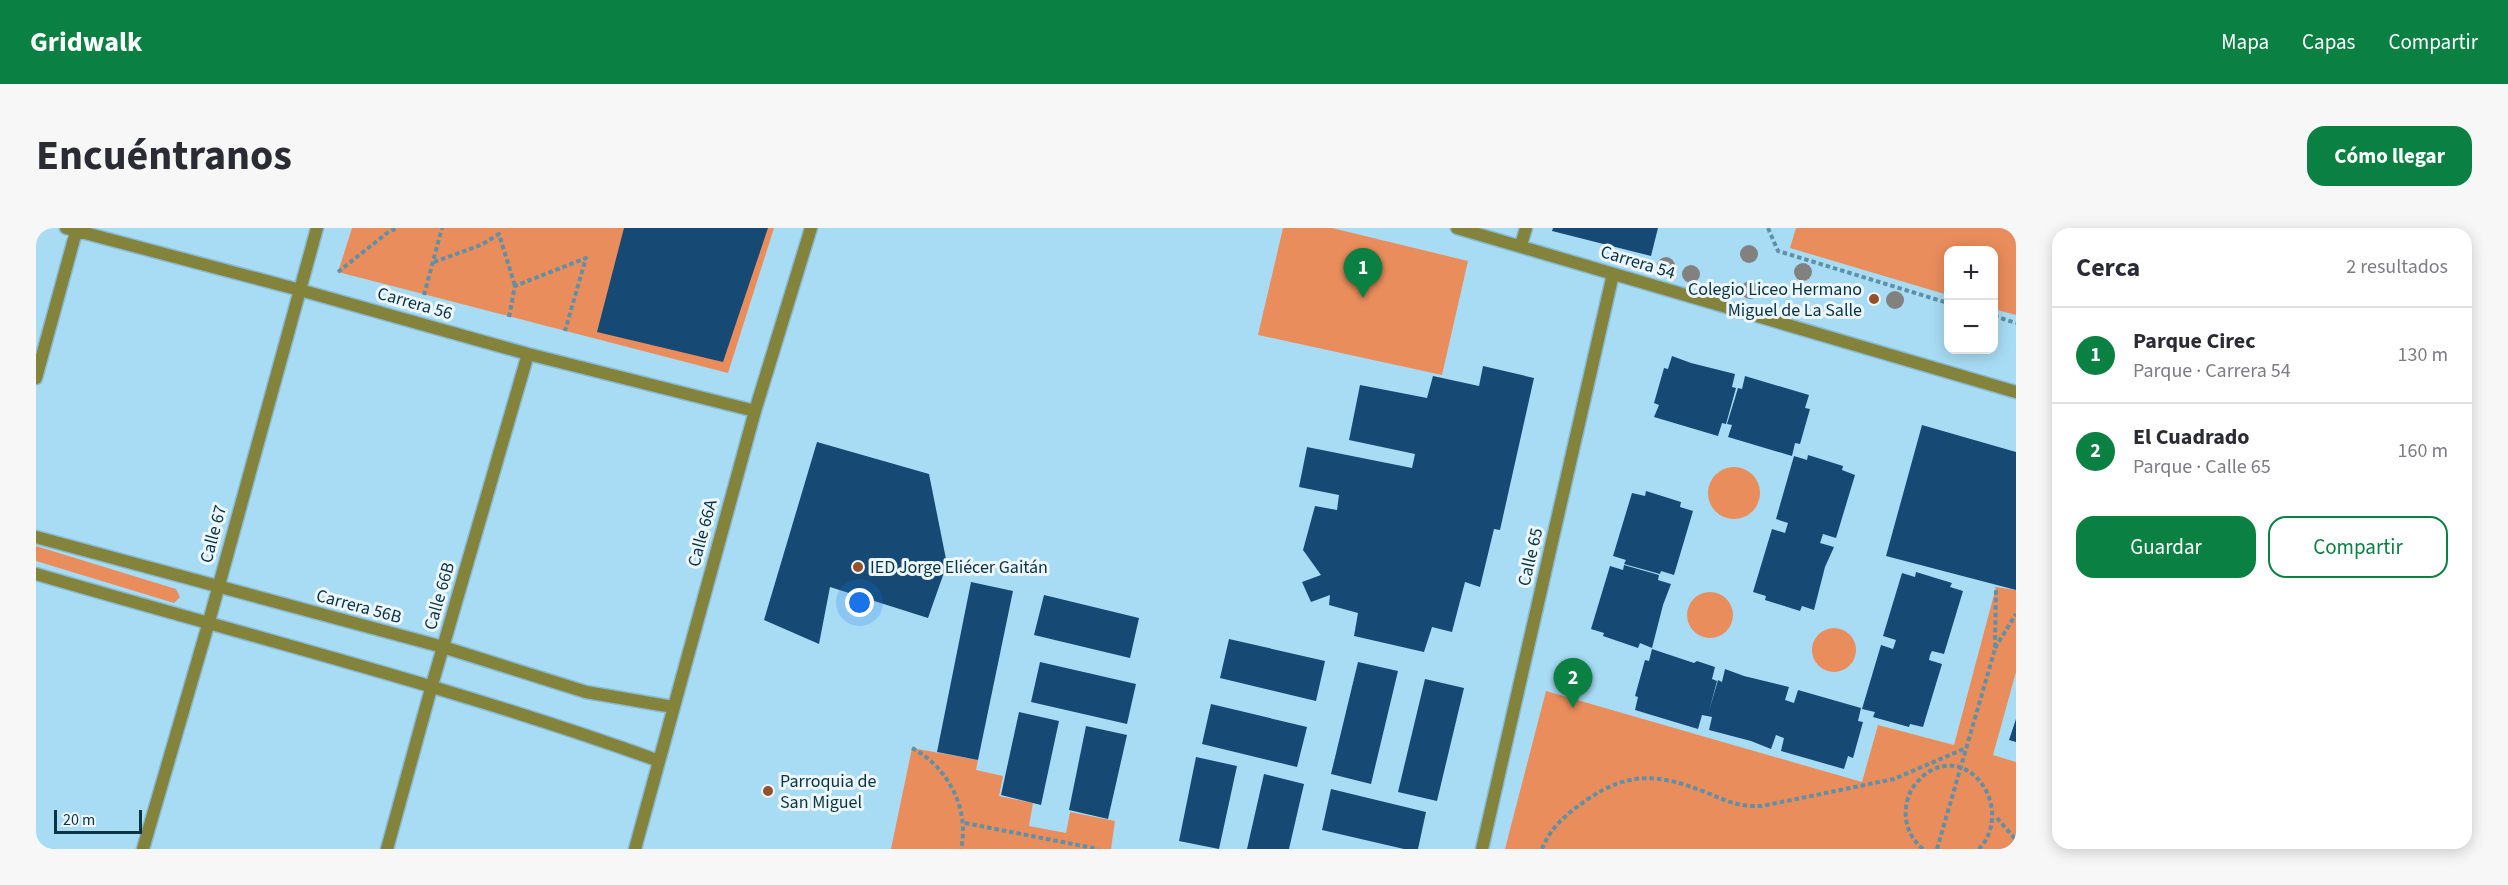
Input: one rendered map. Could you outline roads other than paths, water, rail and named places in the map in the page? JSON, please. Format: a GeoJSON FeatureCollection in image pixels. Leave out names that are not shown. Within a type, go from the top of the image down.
{"type":"FeatureCollection","features":[{"type":"Feature","properties":{"kind":"street","name":"Calle 67"},"geometry":{"type":"LineString","coordinates":[[143,849],[208,625],[317,228]]}},
{"type":"Feature","properties":{"kind":"street","name":"Calle 66A"},"geometry":{"type":"LineString","coordinates":[[635,849],[754,411],[811,228]]}},
{"type":"Feature","properties":{"kind":"street","name":"Carrera 54"},"geometry":{"type":"LineString","coordinates":[[1457,228],[2016,392]]}},
{"type":"Feature","properties":{"kind":"street"},"geometry":{"type":"LineString","coordinates":[[1521,245],[1526,228]]}},
{"type":"Feature","properties":{"kind":"street","name":"Carrera 56"},"geometry":{"type":"LineString","coordinates":[[73,229],[528,354],[754,411]]}},
{"type":"Feature","properties":{"kind":"street"},"geometry":{"type":"LineString","coordinates":[[36,378],[73,229]]}},
{"type":"Feature","properties":{"kind":"street","name":"Calle 65"},"geometry":{"type":"LineString","coordinates":[[1482,849],[1613,274]]}},
{"type":"Feature","properties":{"kind":"street","name":"Calle 66B"},"geometry":{"type":"LineString","coordinates":[[387,849],[528,354]]}},
{"type":"Feature","properties":{"kind":"street","name":"Carrera 56B"},"geometry":{"type":"LineString","coordinates":[[36,537],[443,647],[586,692],[673,707]]}},
{"type":"Feature","properties":{"kind":"street"},"geometry":{"type":"LineString","coordinates":[[36,574],[208,625],[432,685],[582,733],[659,761]]}},
{"type":"Feature","properties":{"kind":"place","name":"Parque Cirec"},"geometry":{"type":"Point","coordinates":[1363,298]}},
{"type":"Feature","properties":{"kind":"place","name":"Colegio Liceo Hermano Miguel de La Salle"},"geometry":{"type":"Point","coordinates":[1874,299]}},
{"type":"Feature","properties":{"kind":"place","name":"IED Jorge Eliécer Gaitán"},"geometry":{"type":"Point","coordinates":[858,567]}},
{"type":"Feature","properties":{"kind":"place","name":"El Cuadrado"},"geometry":{"type":"Point","coordinates":[1573,708]}},
{"type":"Feature","properties":{"kind":"place","name":"Parroquia de San Miguel"},"geometry":{"type":"Point","coordinates":[768,791]}}]}
